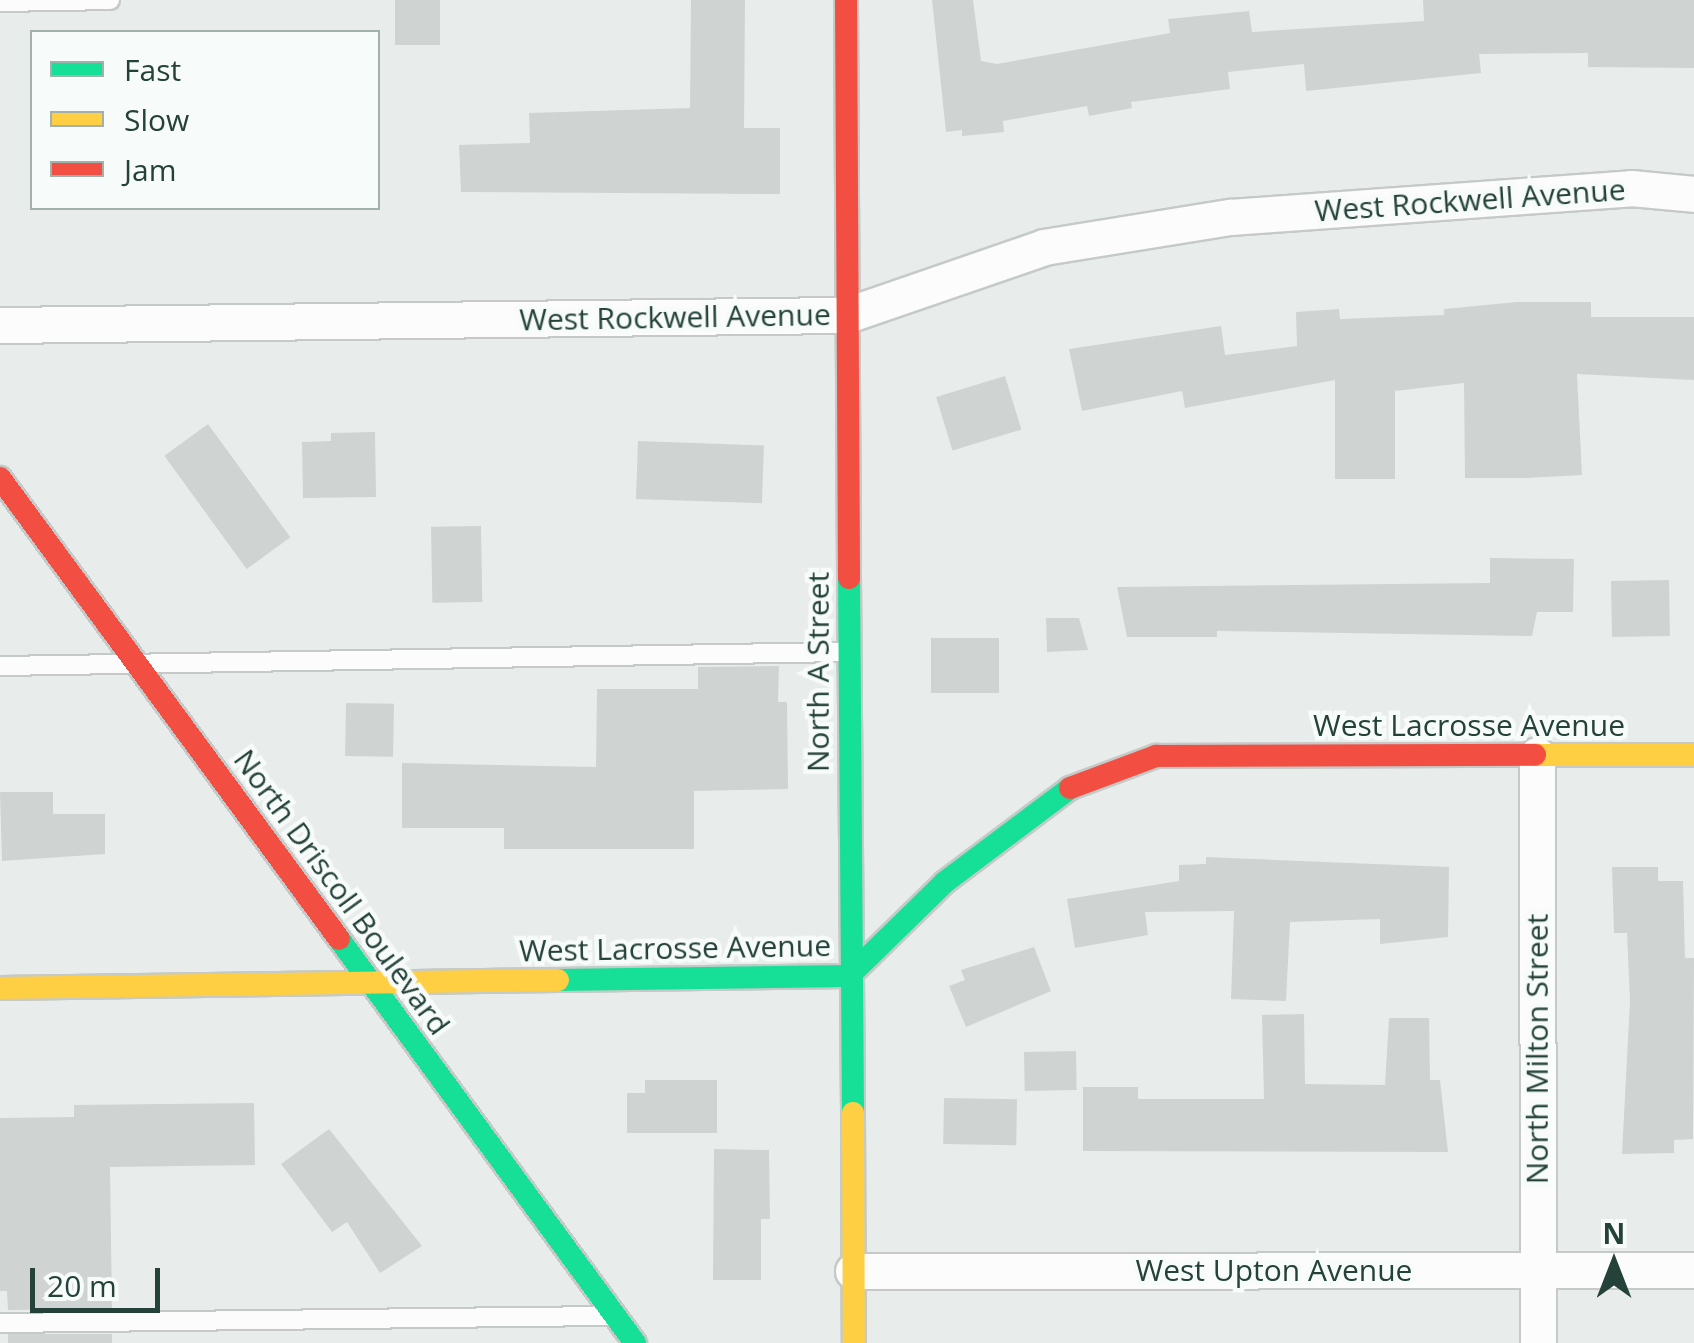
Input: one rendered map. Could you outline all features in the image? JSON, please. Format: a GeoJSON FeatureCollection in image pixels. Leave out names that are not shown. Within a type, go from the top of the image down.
{"type":"FeatureCollection","features":[{"type":"Feature","properties":{"kind":"street","name":"North A Street"},"geometry":{"type":"LineString","coordinates":[[846,0],[854,1343]]}},
{"type":"Feature","properties":{"kind":"street","name":"West Rockwell Avenue"},"geometry":{"type":"LineString","coordinates":[[0,325],[848,315],[1044,247],[1230,217],[1631,188],[1694,194]]}},
{"type":"Feature","properties":{"kind":"street","name":"North Driscoll Boulevard"},"geometry":{"type":"LineString","coordinates":[[0,478],[635,1343]]}},
{"type":"Feature","properties":{"kind":"street","name":"North Milton Street"},"geometry":{"type":"LineString","coordinates":[[1537,754],[1538,1343]]}},
{"type":"Feature","properties":{"kind":"street","name":"West Lacrosse Avenue"},"geometry":{"type":"LineString","coordinates":[[0,988],[849,976],[945,882],[1075,784],[1156,756],[1694,755]]}},
{"type":"Feature","properties":{"kind":"street","name":"West Upton Avenue"},"geometry":{"type":"LineString","coordinates":[[853,1271],[1694,1270]]}},
{"type":"Feature","properties":{"kind":"lane"},"geometry":{"type":"LineString","coordinates":[[0,2],[110,0]]}},
{"type":"Feature","properties":{"kind":"lane"},"geometry":{"type":"LineString","coordinates":[[0,666],[848,652]]}},
{"type":"Feature","properties":{"kind":"lane"},"geometry":{"type":"LineString","coordinates":[[0,1323],[615,1316]]}},
{"type":"Feature","properties":{"kind":"building"},"geometry":{"type":"Polygon","coordinates":[[[395,0],[440,0],[440,45],[395,45],[395,0]]]}},
{"type":"Feature","properties":{"kind":"building"},"geometry":{"type":"Polygon","coordinates":[[[691,0],[745,0],[744,128],[780,128],[780,194],[461,192],[459,145],[530,143],[529,113],[690,108],[691,0]]]}},
{"type":"Feature","properties":{"kind":"building"},"geometry":{"type":"Polygon","coordinates":[[[932,0],[973,0],[981,61],[997,64],[1170,33],[1168,19],[1249,11],[1252,32],[1424,21],[1423,0],[1694,0],[1694,68],[1588,67],[1588,53],[1479,54],[1481,73],[1306,91],[1304,64],[1228,72],[1230,89],[1131,102],[1132,108],[1089,116],[1087,106],[1003,121],[1004,132],[962,136],[962,130],[946,132],[932,0]]]}},
{"type":"Feature","properties":{"kind":"building"},"geometry":{"type":"Polygon","coordinates":[[[1517,302],[1591,302],[1591,317],[1694,317],[1694,380],[1577,374],[1582,475],[1526,478],[1465,478],[1464,383],[1395,391],[1395,479],[1335,479],[1335,380],[1185,408],[1182,391],[1082,411],[1069,349],[1221,326],[1225,355],[1297,346],[1296,312],[1339,309],[1340,319],[1444,315],[1444,309],[1517,302]]]}},
{"type":"Feature","properties":{"kind":"building"},"geometry":{"type":"Polygon","coordinates":[[[1005,376],[1021,430],[953,451],[936,397],[1005,376]]]}},
{"type":"Feature","properties":{"kind":"building"},"geometry":{"type":"Polygon","coordinates":[[[208,424],[290,537],[247,569],[164,456],[208,424]]]}},
{"type":"Feature","properties":{"kind":"building"},"geometry":{"type":"Polygon","coordinates":[[[375,432],[376,497],[303,498],[302,442],[331,441],[331,433],[375,432]]]}},
{"type":"Feature","properties":{"kind":"building"},"geometry":{"type":"Polygon","coordinates":[[[638,441],[764,445],[762,503],[636,499],[638,441]]]}},
{"type":"Feature","properties":{"kind":"building"},"geometry":{"type":"Polygon","coordinates":[[[481,526],[482,602],[432,603],[431,527],[481,526]]]}},
{"type":"Feature","properties":{"kind":"building"},"geometry":{"type":"Polygon","coordinates":[[[1490,558],[1574,559],[1573,612],[1537,612],[1532,636],[1217,631],[1217,637],[1127,637],[1117,587],[1490,583],[1490,558]]]}},
{"type":"Feature","properties":{"kind":"building"},"geometry":{"type":"Polygon","coordinates":[[[1669,580],[1670,636],[1612,637],[1611,581],[1669,580]]]}},
{"type":"Feature","properties":{"kind":"building"},"geometry":{"type":"Polygon","coordinates":[[[1046,618],[1079,618],[1088,650],[1047,652],[1046,618]]]}},
{"type":"Feature","properties":{"kind":"building"},"geometry":{"type":"Polygon","coordinates":[[[931,638],[999,638],[999,693],[931,693],[931,638]]]}},
{"type":"Feature","properties":{"kind":"building"},"geometry":{"type":"Polygon","coordinates":[[[779,666],[778,702],[787,702],[788,789],[694,791],[694,849],[504,849],[504,828],[402,828],[402,763],[596,767],[597,689],[698,689],[698,667],[779,666]]]}},
{"type":"Feature","properties":{"kind":"building"},"geometry":{"type":"Polygon","coordinates":[[[346,703],[394,704],[393,757],[345,756],[346,703]]]}},
{"type":"Feature","properties":{"kind":"building"},"geometry":{"type":"Polygon","coordinates":[[[0,792],[53,792],[53,814],[105,814],[105,854],[2,861],[0,792]]]}},
{"type":"Feature","properties":{"kind":"building"},"geometry":{"type":"Polygon","coordinates":[[[1206,857],[1449,867],[1448,937],[1380,944],[1380,919],[1290,922],[1286,1001],[1231,999],[1234,911],[1145,912],[1148,935],[1075,948],[1067,899],[1179,881],[1179,865],[1206,864],[1206,857]]]}},
{"type":"Feature","properties":{"kind":"building"},"geometry":{"type":"Polygon","coordinates":[[[1612,867],[1658,867],[1658,881],[1683,881],[1685,958],[1694,958],[1693,1139],[1674,1140],[1674,1153],[1622,1154],[1630,1001],[1627,933],[1614,933],[1612,867]]]}},
{"type":"Feature","properties":{"kind":"building"},"geometry":{"type":"Polygon","coordinates":[[[1034,947],[1051,991],[966,1027],[949,986],[965,980],[961,970],[1034,947]]]}},
{"type":"Feature","properties":{"kind":"building"},"geometry":{"type":"Polygon","coordinates":[[[1304,1014],[1305,1084],[1385,1085],[1389,1018],[1429,1018],[1430,1080],[1440,1080],[1448,1152],[1083,1151],[1083,1087],[1138,1087],[1138,1099],[1264,1099],[1262,1015],[1304,1014]]]}},
{"type":"Feature","properties":{"kind":"building"},"geometry":{"type":"Polygon","coordinates":[[[1076,1051],[1077,1090],[1025,1091],[1024,1052],[1076,1051]]]}},
{"type":"Feature","properties":{"kind":"building"},"geometry":{"type":"Polygon","coordinates":[[[645,1080],[717,1080],[717,1133],[627,1133],[627,1093],[645,1093],[645,1080]]]}},
{"type":"Feature","properties":{"kind":"building"},"geometry":{"type":"Polygon","coordinates":[[[944,1098],[1017,1099],[1016,1145],[943,1144],[944,1098]]]}},
{"type":"Feature","properties":{"kind":"building"},"geometry":{"type":"Polygon","coordinates":[[[254,1103],[255,1165],[110,1167],[112,1309],[8,1310],[7,1291],[0,1291],[0,1118],[74,1117],[74,1105],[254,1103]]]}},
{"type":"Feature","properties":{"kind":"building"},"geometry":{"type":"Polygon","coordinates":[[[329,1129],[422,1246],[380,1273],[347,1222],[332,1232],[281,1164],[329,1129]]]}},
{"type":"Feature","properties":{"kind":"building"},"geometry":{"type":"Polygon","coordinates":[[[714,1149],[769,1150],[770,1219],[761,1219],[761,1280],[713,1280],[714,1149]]]}},
{"type":"Feature","properties":{"kind":"building"},"geometry":{"type":"Polygon","coordinates":[[[8,1334],[112,1334],[112,1343],[8,1343],[8,1334]]]}},
{"type":"Feature","properties":{"kind":"traffic: fast"},"geometry":{"type":"LineString","coordinates":[[849,578],[853,1113]]}},
{"type":"Feature","properties":{"kind":"traffic: fast"},"geometry":{"type":"LineString","coordinates":[[558,980],[849,976],[945,882],[1070,788]]}},
{"type":"Feature","properties":{"kind":"traffic: fast"},"geometry":{"type":"LineString","coordinates":[[339,939],[635,1343]]}},
{"type":"Feature","properties":{"kind":"traffic: slow"},"geometry":{"type":"LineString","coordinates":[[1535,755],[1694,755]]}},
{"type":"Feature","properties":{"kind":"traffic: slow"},"geometry":{"type":"LineString","coordinates":[[0,988],[558,980]]}},
{"type":"Feature","properties":{"kind":"traffic: slow"},"geometry":{"type":"LineString","coordinates":[[853,1113],[854,1343]]}},
{"type":"Feature","properties":{"kind":"traffic: jam"},"geometry":{"type":"LineString","coordinates":[[846,0],[849,578]]}},
{"type":"Feature","properties":{"kind":"traffic: jam"},"geometry":{"type":"LineString","coordinates":[[0,478],[339,939]]}},
{"type":"Feature","properties":{"kind":"traffic: jam"},"geometry":{"type":"LineString","coordinates":[[1070,788],[1156,756],[1535,755]]}}]}
